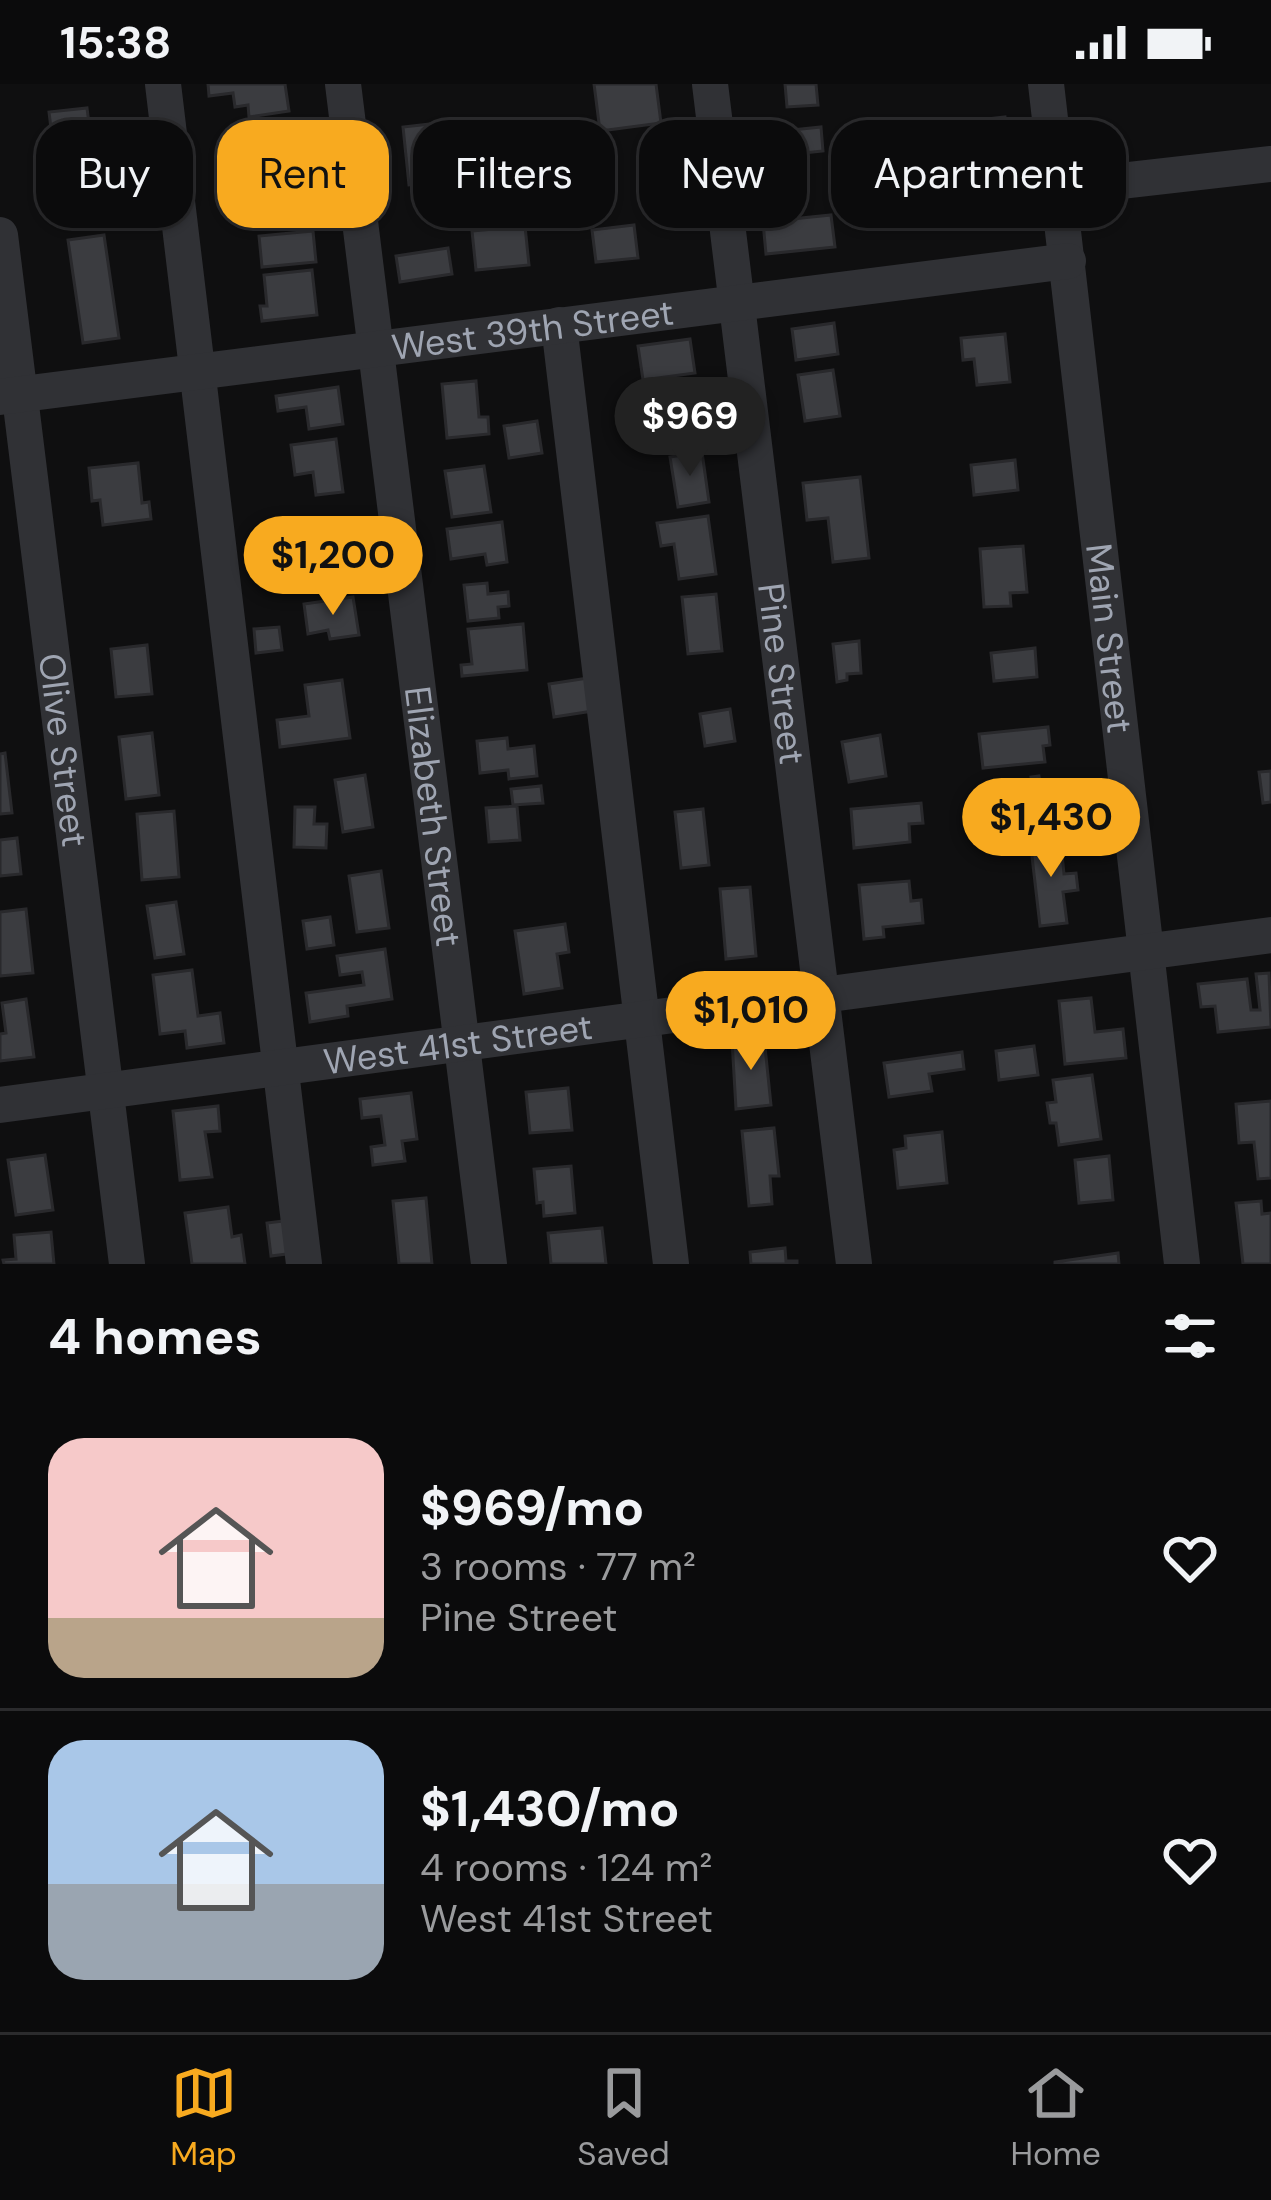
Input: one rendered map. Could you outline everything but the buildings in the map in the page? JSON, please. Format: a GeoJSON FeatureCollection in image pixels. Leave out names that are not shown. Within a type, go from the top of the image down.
{"type":"FeatureCollection","features":[{"type":"Feature","properties":{"kind":"street"},"geometry":{"type":"LineString","coordinates":[[163,84],[304,1264]]}},
{"type":"Feature","properties":{"kind":"street","name":"Elizabeth Street"},"geometry":{"type":"LineString","coordinates":[[343,84],[489,1264]]}},
{"type":"Feature","properties":{"kind":"street","name":"Pine Street"},"geometry":{"type":"LineString","coordinates":[[710,84],[854,1264]]}},
{"type":"Feature","properties":{"kind":"street","name":"Main Street"},"geometry":{"type":"LineString","coordinates":[[1046,84],[1050,120]]}},
{"type":"Feature","properties":{"kind":"street"},"geometry":{"type":"LineString","coordinates":[[1126,180],[1271,164]]}},
{"type":"Feature","properties":{"kind":"street","name":"Main Street"},"geometry":{"type":"LineString","coordinates":[[1064,228],[1182,1264]]}},
{"type":"Feature","properties":{"kind":"street","name":"Olive Street"},"geometry":{"type":"LineString","coordinates":[[0,236],[10,396],[127,1264]]}},
{"type":"Feature","properties":{"kind":"street","name":"West 39th Street"},"geometry":{"type":"LineString","coordinates":[[10,396],[1068,261]]}},
{"type":"Feature","properties":{"kind":"street"},"geometry":{"type":"LineString","coordinates":[[559,326],[671,1264]]}},
{"type":"Feature","properties":{"kind":"street","name":"West 41st Street"},"geometry":{"type":"LineString","coordinates":[[0,1105],[1271,935]]}}]}
